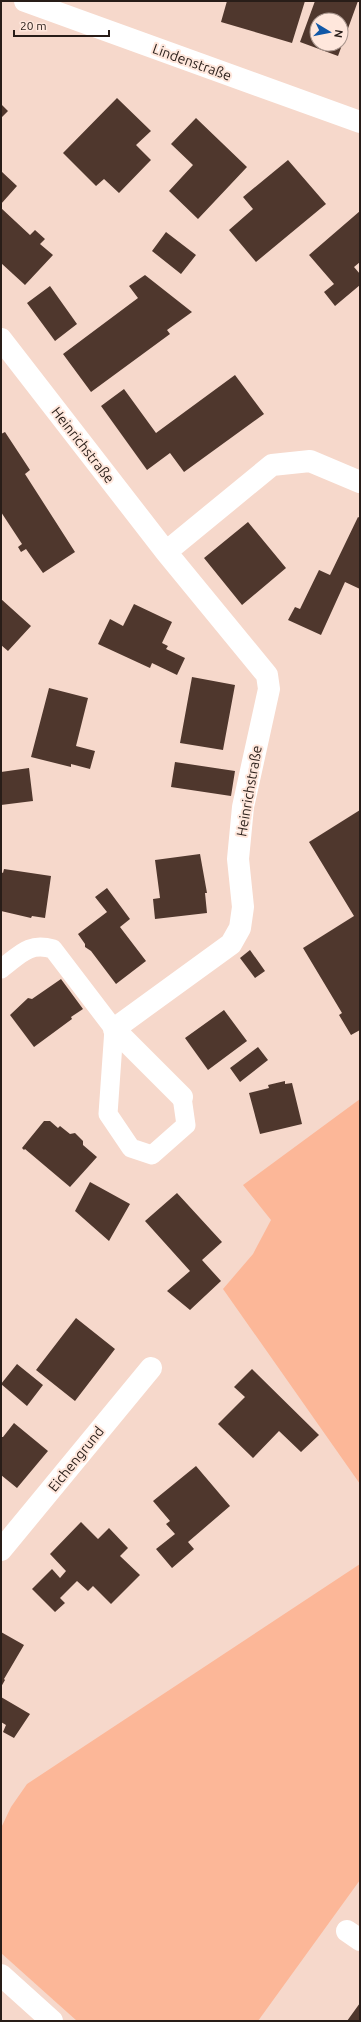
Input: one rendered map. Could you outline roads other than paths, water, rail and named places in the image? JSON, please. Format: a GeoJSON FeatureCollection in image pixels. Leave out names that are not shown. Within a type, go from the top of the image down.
{"type":"FeatureCollection","features":[{"type":"Feature","properties":{"kind":"street","name":"Lindenstraße"},"geometry":{"type":"LineString","coordinates":[[25,1],[360,122]]}},
{"type":"Feature","properties":{"kind":"street","name":"Heinrichstraße"},"geometry":{"type":"LineString","coordinates":[[1,339],[166,552],[268,675],[269,689],[243,806],[238,859],[243,907],[240,928],[231,944],[114,1029]]}},
{"type":"Feature","properties":{"kind":"street"},"geometry":{"type":"LineString","coordinates":[[166,552],[272,465],[310,461],[360,482]]}},
{"type":"Feature","properties":{"kind":"street"},"geometry":{"type":"LineString","coordinates":[[114,1029],[182,1097]]}},
{"type":"Feature","properties":{"kind":"street","name":"Eichengrund"},"geometry":{"type":"LineString","coordinates":[[1,1550],[151,1368]]}},
{"type":"Feature","properties":{"kind":"street"},"geometry":{"type":"LineString","coordinates":[[1,1975],[52,2021]]}},
{"type":"Feature","properties":{"kind":"lane"},"geometry":{"type":"LineString","coordinates":[[1,969],[28,949],[41,946],[53,949],[114,1029],[108,1114],[131,1148],[152,1155],[186,1125],[182,1097]]}}]}
